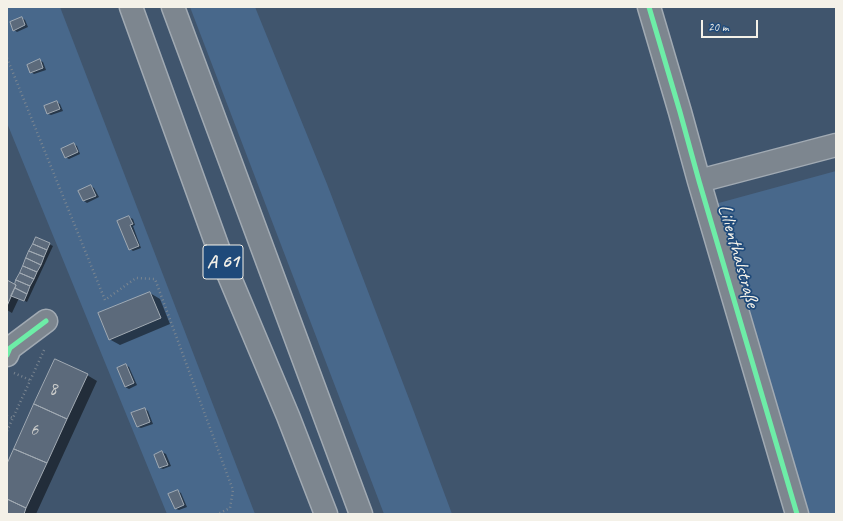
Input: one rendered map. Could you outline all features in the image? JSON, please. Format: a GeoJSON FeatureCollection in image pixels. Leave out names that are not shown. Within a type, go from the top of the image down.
{"type":"FeatureCollection","features":[{"type":"Feature","properties":{"kind":"main road","name":"A 61"},"geometry":{"type":"LineString","coordinates":[[131,7],[222,259],[288,416],[326,514]]}},
{"type":"Feature","properties":{"kind":"main road","name":"A 61"},"geometry":{"type":"LineString","coordinates":[[173,7],[361,514]]}},
{"type":"Feature","properties":{"kind":"main road","name":"Lilienthalstraße"},"geometry":{"type":"LineString","coordinates":[[649,7],[797,514]]}},
{"type":"Feature","properties":{"kind":"main road"},"geometry":{"type":"LineString","coordinates":[[699,181],[836,145]]}},
{"type":"Feature","properties":{"kind":"main road"},"geometry":{"type":"LineString","coordinates":[[10,364],[10,348],[46,321]]}},
{"type":"Feature","properties":{"kind":"path"},"geometry":{"type":"LineString","coordinates":[[7,58],[105,300],[136,278],[155,279],[233,490],[230,508],[218,514]]}},
{"type":"Feature","properties":{"kind":"path"},"geometry":{"type":"LineString","coordinates":[[7,431],[45,349],[46,321]]}},
{"type":"Feature","properties":{"kind":"path"},"geometry":{"type":"LineString","coordinates":[[10,364],[30,380]]}},
{"type":"Feature","properties":{"kind":"path"},"geometry":{"type":"LineString","coordinates":[[7,416],[13,418]]}},
{"type":"Feature","properties":{"kind":"shaded area"},"geometry":{"type":"Polygon","coordinates":[[[7,7],[60,7],[255,514],[167,514],[7,123],[7,7]]]}},
{"type":"Feature","properties":{"kind":"shaded area"},"geometry":{"type":"Polygon","coordinates":[[[190,7],[255,7],[327,184],[452,514],[384,514],[190,7]]]}},
{"type":"Feature","properties":{"kind":"shaded area"},"geometry":{"type":"Polygon","coordinates":[[[836,171],[836,514],[808,514],[715,204],[836,171]]]}},
{"type":"Feature","properties":{"kind":"building"},"geometry":{"type":"Polygon","coordinates":[[[22,17],[25,25],[13,31],[10,22],[22,17]]]}},
{"type":"Feature","properties":{"kind":"building"},"geometry":{"type":"Polygon","coordinates":[[[40,59],[43,68],[30,73],[27,65],[40,59]]]}},
{"type":"Feature","properties":{"kind":"building"},"geometry":{"type":"Polygon","coordinates":[[[57,101],[60,109],[47,114],[44,106],[57,101]]]}},
{"type":"Feature","properties":{"kind":"building"},"geometry":{"type":"Polygon","coordinates":[[[74,143],[78,152],[65,158],[61,149],[74,143]]]}},
{"type":"Feature","properties":{"kind":"building"},"geometry":{"type":"Polygon","coordinates":[[[91,185],[96,196],[83,201],[78,191],[91,185]]]}},
{"type":"Feature","properties":{"kind":"building"},"geometry":{"type":"Polygon","coordinates":[[[129,216],[133,224],[130,225],[139,246],[129,250],[117,221],[129,216]]]}},
{"type":"Feature","properties":{"kind":"building"},"geometry":{"type":"Polygon","coordinates":[[[36,237],[50,243],[47,250],[33,244],[36,237]]]}},
{"type":"Feature","properties":{"kind":"building"},"geometry":{"type":"Polygon","coordinates":[[[33,244],[47,250],[44,257],[29,251],[33,244]]]}},
{"type":"Feature","properties":{"kind":"building"},"geometry":{"type":"Polygon","coordinates":[[[29,251],[44,257],[41,265],[26,258],[29,251]]]}},
{"type":"Feature","properties":{"kind":"building"},"geometry":{"type":"Polygon","coordinates":[[[26,258],[41,265],[37,272],[23,266],[26,258]]]}},
{"type":"Feature","properties":{"kind":"building"},"geometry":{"type":"Polygon","coordinates":[[[23,266],[37,272],[34,279],[20,273],[23,266]]]}},
{"type":"Feature","properties":{"kind":"building"},"geometry":{"type":"Polygon","coordinates":[[[20,273],[34,279],[30,286],[16,280],[20,273]]]}},
{"type":"Feature","properties":{"kind":"building"},"geometry":{"type":"Polygon","coordinates":[[[7,280],[16,285],[7,306],[7,280]]]}},
{"type":"Feature","properties":{"kind":"building"},"geometry":{"type":"Polygon","coordinates":[[[16,280],[30,286],[27,294],[15,288],[16,280]]]}},
{"type":"Feature","properties":{"kind":"building"},"geometry":{"type":"Polygon","coordinates":[[[15,288],[27,294],[24,301],[11,296],[15,288]]]}},
{"type":"Feature","properties":{"kind":"building"},"geometry":{"type":"Polygon","coordinates":[[[150,292],[161,318],[109,340],[98,313],[150,292]]]}},
{"type":"Feature","properties":{"kind":"building"},"geometry":{"type":"Polygon","coordinates":[[[55,359],[88,374],[67,419],[34,404],[55,359]]]}},
{"type":"Feature","properties":{"kind":"building"},"geometry":{"type":"Polygon","coordinates":[[[126,364],[134,383],[125,387],[117,368],[126,364]]]}},
{"type":"Feature","properties":{"kind":"building"},"geometry":{"type":"Polygon","coordinates":[[[34,404],[67,419],[47,463],[14,449],[34,404]]]}},
{"type":"Feature","properties":{"kind":"building"},"geometry":{"type":"Polygon","coordinates":[[[145,408],[150,422],[137,427],[131,413],[145,408]]]}},
{"type":"Feature","properties":{"kind":"building"},"geometry":{"type":"Polygon","coordinates":[[[14,449],[47,463],[26,508],[7,499],[7,464],[14,449]]]}},
{"type":"Feature","properties":{"kind":"building"},"geometry":{"type":"Polygon","coordinates":[[[162,451],[168,465],[159,468],[154,455],[162,451]]]}},
{"type":"Feature","properties":{"kind":"building"},"geometry":{"type":"Polygon","coordinates":[[[178,490],[184,505],[175,509],[168,494],[178,490]]]}},
{"type":"Feature","properties":{"kind":"building"},"geometry":{"type":"Polygon","coordinates":[[[7,499],[26,508],[24,514],[7,514],[7,499]]]}},
{"type":"Feature","properties":{"kind":"cycle path"},"geometry":{"type":"LineString","coordinates":[[649,7],[797,514]]}},
{"type":"Feature","properties":{"kind":"cycle path"},"geometry":{"type":"LineString","coordinates":[[7,355],[10,348],[46,321]]}}]}
